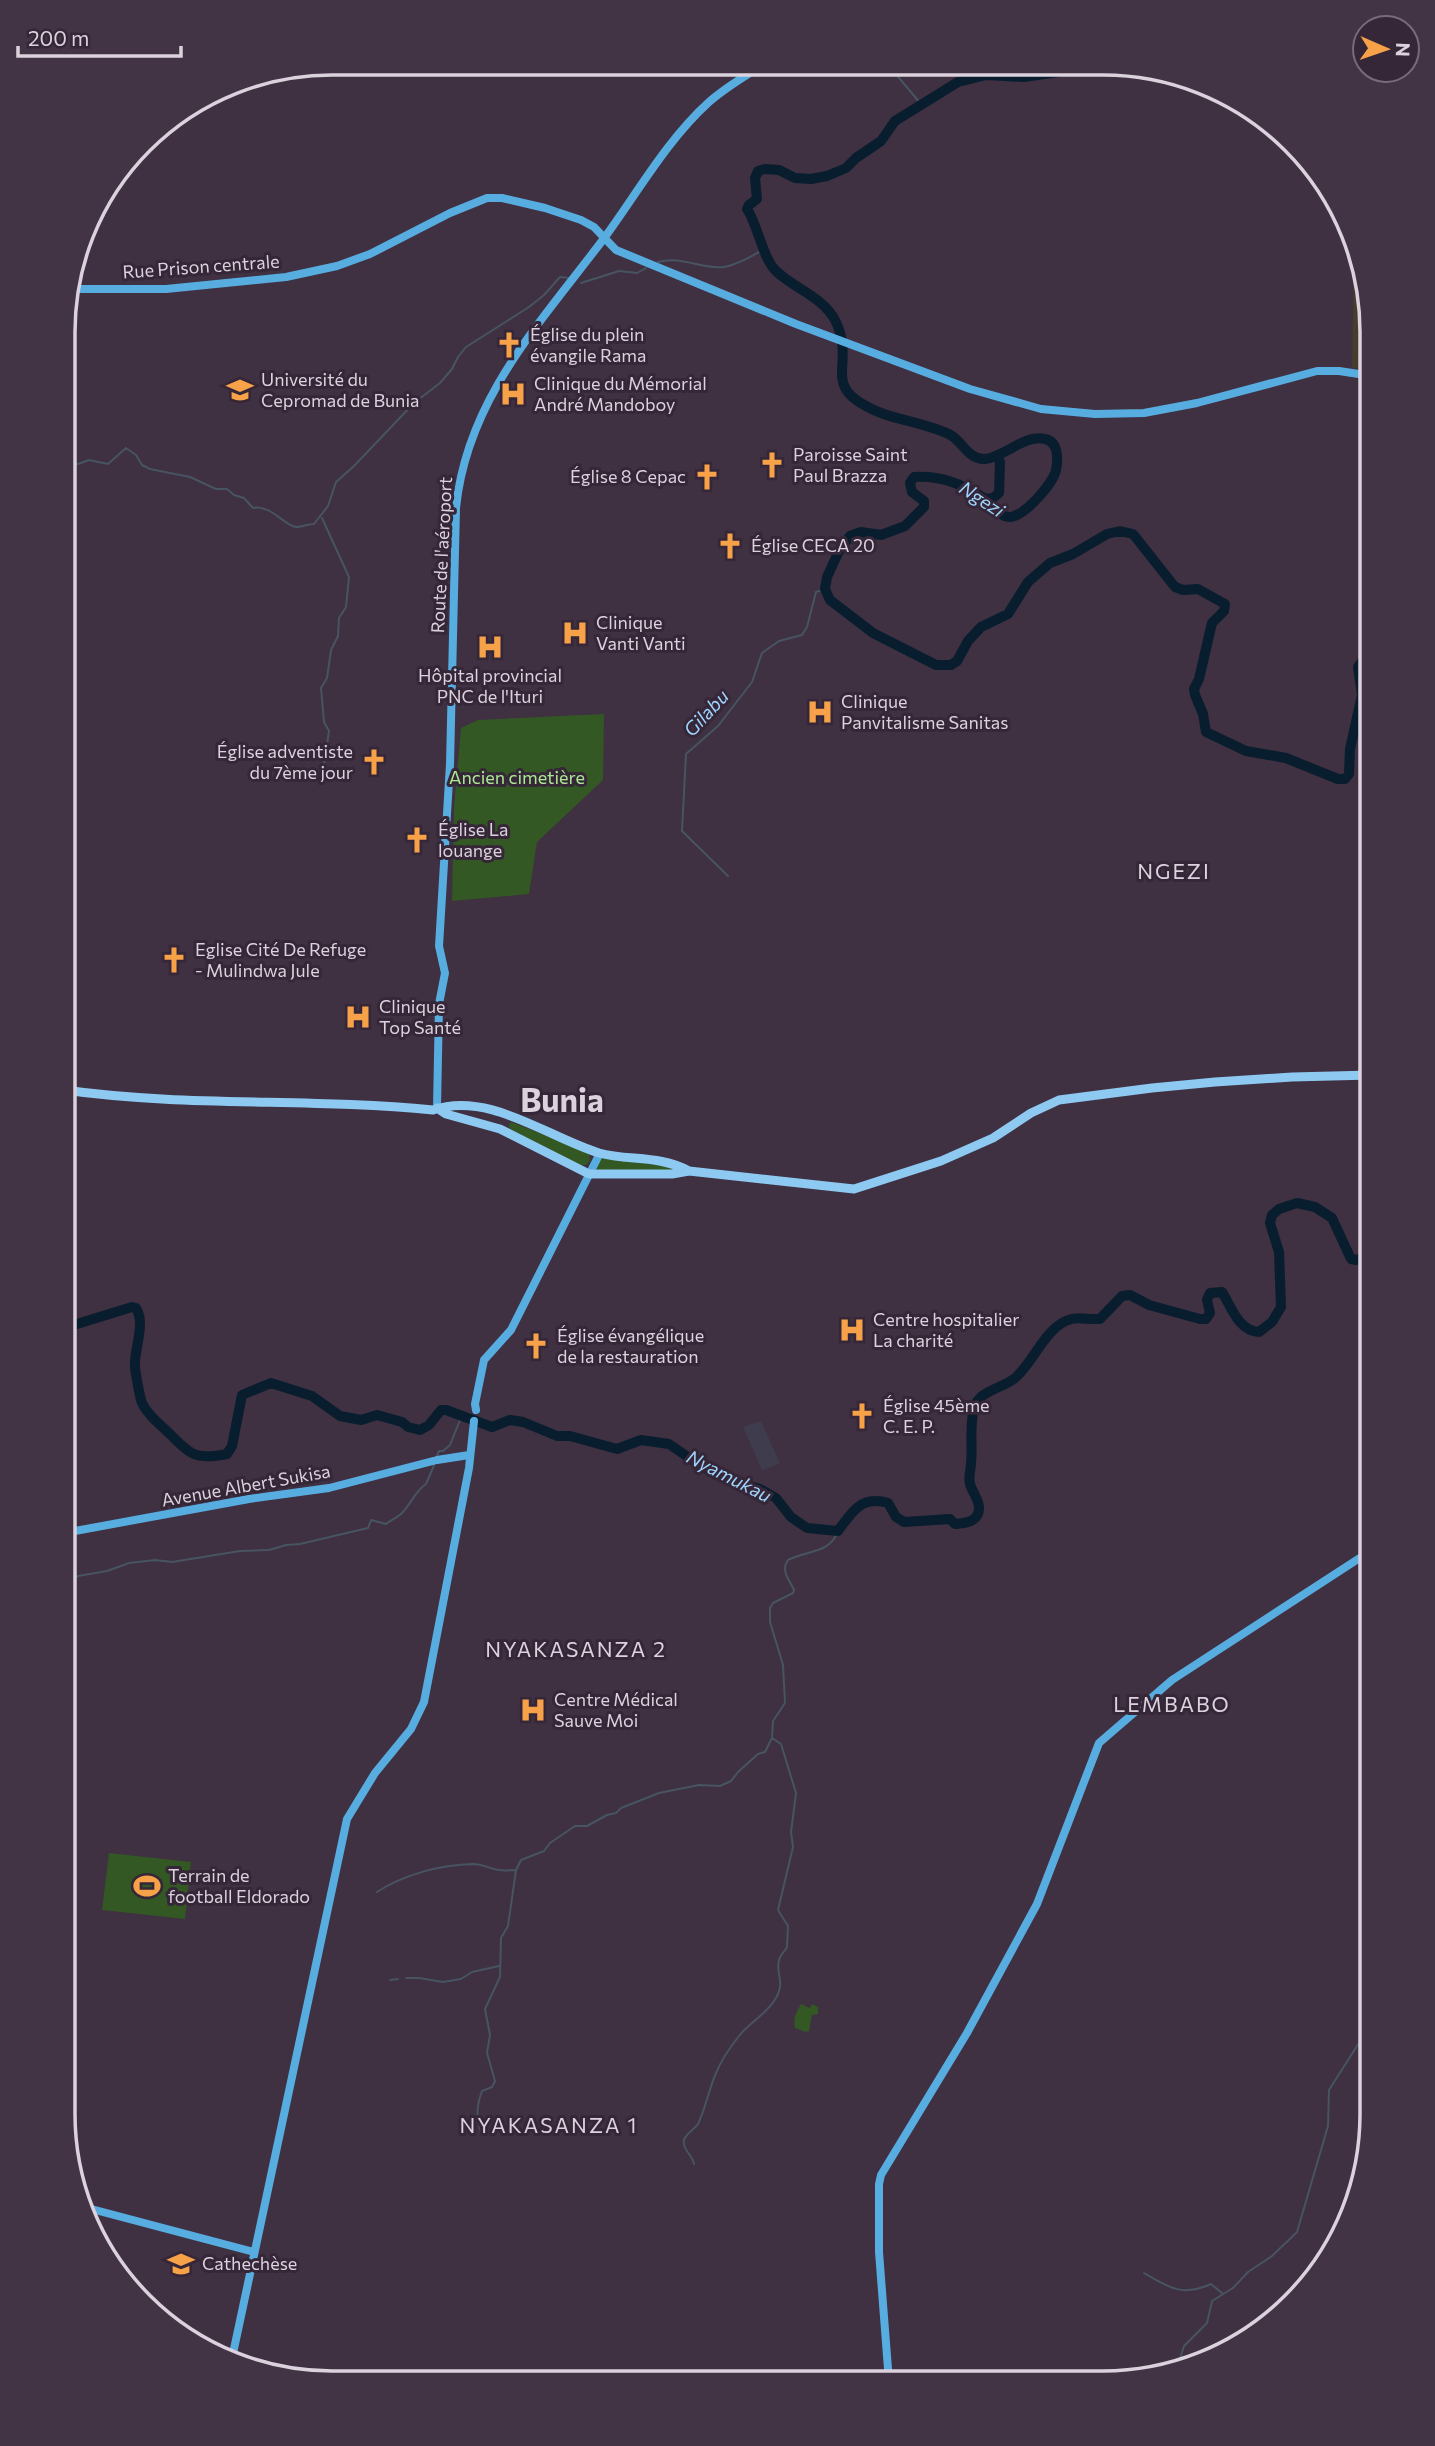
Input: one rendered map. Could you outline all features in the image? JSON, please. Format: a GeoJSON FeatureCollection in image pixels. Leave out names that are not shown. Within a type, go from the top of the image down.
{"type":"FeatureCollection","features":[{"type":"Feature","properties":{"kind":"main road"},"geometry":{"type":"LineString","coordinates":[[437,1108],[446,1114],[500,1129],[589,1174],[671,1174],[689,1171],[854,1189],[941,1161],[993,1138],[1031,1113],[1059,1100],[1214,1082],[1360,1075]]}},
{"type":"Feature","properties":{"kind":"main road"},"geometry":{"type":"LineString","coordinates":[[75,1092],[114,1097],[437,1108],[478,1107],[507,1115],[600,1153],[674,1163],[689,1171]]}},
{"type":"Feature","properties":{"kind":"main road"},"geometry":{"type":"LineString","coordinates":[[500,1129],[507,1115]]}},
{"type":"Feature","properties":{"kind":"street","name":"Route de l'aéroport"},"geometry":{"type":"LineString","coordinates":[[437,1108],[439,1004],[445,973],[439,946],[450,764],[456,508],[460,477],[474,431],[498,380],[549,308],[604,238],[674,140],[716,96],[748,75]]}},
{"type":"Feature","properties":{"kind":"street","name":"Rue Prison centrale"},"geometry":{"type":"LineString","coordinates":[[79,289],[166,289],[286,277],[337,266],[370,254],[450,213],[487,198],[502,198],[557,211],[594,227],[616,250],[796,324],[999,398],[1041,408],[1071,412],[1144,413],[1182,407],[1317,371],[1360,374]]}},
{"type":"Feature","properties":{"kind":"street"},"geometry":{"type":"LineString","coordinates":[[476,1410],[484,1360],[511,1330],[600,1153]]}},
{"type":"Feature","properties":{"kind":"street"},"geometry":{"type":"LineString","coordinates":[[234,2351],[347,1819],[375,1773],[411,1729],[424,1702],[469,1468],[474,1425]]}},
{"type":"Feature","properties":{"kind":"street","name":"Avenue Albert Sukisa"},"geometry":{"type":"LineString","coordinates":[[75,1531],[249,1499],[330,1488],[469,1455]]}},
{"type":"Feature","properties":{"kind":"street"},"geometry":{"type":"LineString","coordinates":[[888,2371],[879,2252],[881,2175],[967,2033],[1037,1904],[1099,1743],[1172,1680],[1360,1558]]}},
{"type":"Feature","properties":{"kind":"street"},"geometry":{"type":"LineString","coordinates":[[94,2210],[254,2252]]}},
{"type":"Feature","properties":{"kind":"shaded area"},"geometry":{"type":"Polygon","coordinates":[[[1353,276],[1358,299],[1360,369],[1352,368],[1353,276]]]}},
{"type":"Feature","properties":{"kind":"shaded area"},"geometry":{"type":"Polygon","coordinates":[[[761,1421],[780,1463],[762,1471],[743,1427],[761,1421]]]}},
{"type":"Feature","properties":{"kind":"green space","name":"Ancien cimetière"},"geometry":{"type":"Polygon","coordinates":[[[604,714],[603,780],[537,842],[529,894],[452,901],[454,807],[461,728],[478,720],[604,714]]]}},
{"type":"Feature","properties":{"kind":"green space"},"geometry":{"type":"Polygon","coordinates":[[[511,1122],[589,1152],[590,1161],[586,1165],[579,1165],[510,1129],[511,1122]]]}},
{"type":"Feature","properties":{"kind":"green space"},"geometry":{"type":"Polygon","coordinates":[[[604,1156],[674,1168],[598,1170],[595,1166],[604,1156]]]}},
{"type":"Feature","properties":{"kind":"green space","name":"Terrain de football Eldorado"},"geometry":{"type":"Polygon","coordinates":[[[109,1853],[191,1862],[185,1919],[102,1910],[109,1853]]]}},
{"type":"Feature","properties":{"kind":"green space"},"geometry":{"type":"Polygon","coordinates":[[[801,2004],[810,2008],[812,2004],[818,2007],[818,2014],[812,2015],[809,2031],[806,2032],[795,2028],[795,2016],[801,2004]]]}},
{"type":"Feature","properties":{"kind":"waterway"},"geometry":{"type":"LineString","coordinates":[[897,75],[921,104]]}},
{"type":"Feature","properties":{"kind":"waterway","name":"Ngezi"},"geometry":{"type":"LineString","coordinates":[[986,75],[1038,75]]}},
{"type":"Feature","properties":{"kind":"waterway","name":"Ngezi"},"geometry":{"type":"LineString","coordinates":[[986,75],[958,82],[895,121],[881,141],[846,168],[811,179],[795,178],[779,170],[765,169],[758,171],[755,178],[757,199],[747,209],[771,265],[825,306],[836,322],[843,352],[842,375],[850,394],[881,413],[945,432],[979,459],[992,457],[1037,438],[1050,441],[1056,452],[1054,476],[1037,499],[1015,516],[1005,516],[984,498],[959,485],[933,477],[914,477],[910,483],[912,492],[924,501],[924,507],[905,526],[881,535],[861,532],[850,536],[839,551],[827,577],[825,589],[830,600],[873,633],[936,665],[951,665],[957,661],[968,641],[981,627],[1008,614],[1028,582],[1050,563],[1073,554],[1107,534],[1120,531],[1133,534],[1175,587],[1183,590],[1198,589],[1225,604],[1224,611],[1212,623],[1199,679],[1194,689],[1206,732],[1246,751],[1286,758],[1338,779],[1345,779],[1349,774],[1350,749],[1360,704]]}},
{"type":"Feature","properties":{"kind":"waterway"},"geometry":{"type":"LineString","coordinates":[[658,262],[676,260],[724,267],[765,248]]}},
{"type":"Feature","properties":{"kind":"waterway"},"geometry":{"type":"LineString","coordinates":[[581,283],[619,271],[637,273],[646,268]]}},
{"type":"Feature","properties":{"kind":"waterway"},"geometry":{"type":"LineString","coordinates":[[75,464],[89,460],[108,464],[126,448],[136,455],[142,465],[150,469],[190,477],[216,489],[227,489],[244,498],[253,508],[265,509],[292,526],[314,524],[328,506],[336,482],[414,403],[440,383],[466,347],[529,307],[560,277],[569,278]]}},
{"type":"Feature","properties":{"kind":"waterway"},"geometry":{"type":"LineString","coordinates":[[986,499],[999,493],[1000,462],[997,456]]}},
{"type":"Feature","properties":{"kind":"waterway"},"geometry":{"type":"LineString","coordinates":[[322,518],[349,577],[346,607],[339,618],[338,636],[331,650],[327,678],[321,688],[324,722],[329,731],[323,772]]}},
{"type":"Feature","properties":{"kind":"waterway","name":"Gilabu"},"geometry":{"type":"LineString","coordinates":[[728,876],[682,831],[686,754],[718,726],[752,682],[762,653],[779,641],[802,635],[807,627],[816,592],[825,589]]}},
{"type":"Feature","properties":{"kind":"waterway","name":"Ngezi"},"geometry":{"type":"LineString","coordinates":[[1360,664],[1360,681]]}},
{"type":"Feature","properties":{"kind":"waterway","name":"Nyamukau"},"geometry":{"type":"LineString","coordinates":[[75,1325],[136,1308],[140,1329],[135,1366],[142,1403],[184,1448],[196,1455],[209,1457],[227,1454],[232,1446],[242,1395],[271,1383],[312,1396],[340,1416],[361,1420],[377,1415],[420,1430],[429,1425],[441,1410],[446,1410],[492,1427],[510,1420],[523,1422],[557,1436],[570,1436],[617,1449],[641,1440],[669,1444],[701,1466],[776,1498],[791,1517],[807,1528],[838,1531],[858,1507],[871,1501],[888,1503],[896,1517],[904,1522],[950,1519],[955,1524],[974,1519],[979,1506],[969,1478],[972,1422],[976,1403],[985,1394],[1015,1378],[1047,1336],[1065,1322],[1075,1319],[1100,1319],[1122,1296],[1130,1295],[1149,1305],[1206,1319],[1210,1313],[1207,1300],[1210,1293],[1222,1292],[1241,1323],[1259,1332],[1272,1322],[1281,1307],[1279,1252],[1270,1223],[1272,1215],[1279,1209],[1297,1203],[1315,1207],[1332,1218],[1351,1259],[1360,1259]]}},
{"type":"Feature","properties":{"kind":"waterway"},"geometry":{"type":"LineString","coordinates":[[436,1458],[439,1451],[450,1445],[462,1415]]}},
{"type":"Feature","properties":{"kind":"waterway"},"geometry":{"type":"LineString","coordinates":[[75,1579],[129,1563],[155,1560],[172,1562],[300,1544],[368,1528],[371,1520],[386,1524],[402,1513],[426,1484],[435,1463]]}},
{"type":"Feature","properties":{"kind":"waterway"},"geometry":{"type":"LineString","coordinates":[[482,2134],[478,2118],[479,2102],[482,2091],[492,2087],[495,2081],[487,2053],[490,2035],[485,2009],[500,1977],[501,1938],[508,1926],[516,1870],[521,1860],[544,1851],[550,1843],[575,1826],[587,1826],[621,1808],[659,1793],[699,1785],[720,1786],[731,1781],[758,1754],[765,1752],[772,1738],[773,1721],[785,1703],[783,1665],[770,1622],[770,1608],[773,1603],[793,1593],[785,1572],[788,1560],[824,1548],[838,1531]]}},
{"type":"Feature","properties":{"kind":"waterway"},"geometry":{"type":"LineString","coordinates":[[694,2164],[684,2140],[698,2124],[718,2068],[743,2031],[770,2006],[780,1989],[778,1965],[780,1956],[787,1947],[788,1926],[778,1910],[793,1847],[791,1832],[796,1793],[781,1744],[772,1738]]}},
{"type":"Feature","properties":{"kind":"waterway"},"geometry":{"type":"LineString","coordinates":[[377,1892],[411,1875],[448,1866],[473,1864],[493,1869],[516,1870]]}},
{"type":"Feature","properties":{"kind":"waterway"},"geometry":{"type":"LineString","coordinates":[[406,1978],[443,1982],[499,1966]]}},
{"type":"Feature","properties":{"kind":"waterway"},"geometry":{"type":"LineString","coordinates":[[390,1980],[398,1979]]}},
{"type":"Feature","properties":{"kind":"waterway"},"geometry":{"type":"LineString","coordinates":[[1180,2359],[1184,2346],[1207,2323],[1212,2301],[1233,2288],[1248,2272],[1272,2256],[1297,2232],[1328,2126],[1329,2090],[1360,2041]]}},
{"type":"Feature","properties":{"kind":"waterway"},"geometry":{"type":"LineString","coordinates":[[1144,2273],[1176,2289],[1192,2290],[1211,2284],[1223,2294]]}},
{"type":"Feature","properties":{"kind":"place","name":"Église du plein évangile Rama"},"geometry":{"type":"Point","coordinates":[509,345]}},
{"type":"Feature","properties":{"kind":"place","name":"Université du Cepromad de Bunia"},"geometry":{"type":"Point","coordinates":[240,390]}},
{"type":"Feature","properties":{"kind":"place","name":"Clinique du Mémorial André Mandoboy"},"geometry":{"type":"Point","coordinates":[513,394]}},
{"type":"Feature","properties":{"kind":"place","name":"Paroisse Saint Paul Brazza"},"geometry":{"type":"Point","coordinates":[772,465]}},
{"type":"Feature","properties":{"kind":"place","name":"Église 8 Cepac"},"geometry":{"type":"Point","coordinates":[707,477]}},
{"type":"Feature","properties":{"kind":"place","name":"Église CECA 20"},"geometry":{"type":"Point","coordinates":[730,546]}},
{"type":"Feature","properties":{"kind":"place","name":"Clinique Vanti Vanti"},"geometry":{"type":"Point","coordinates":[575,633]}},
{"type":"Feature","properties":{"kind":"place","name":"Hôpital provincial PNC de l'Ituri"},"geometry":{"type":"Point","coordinates":[490,647]}},
{"type":"Feature","properties":{"kind":"place","name":"Clinique Panvitalisme Sanitas"},"geometry":{"type":"Point","coordinates":[820,712]}},
{"type":"Feature","properties":{"kind":"place","name":"Église adventiste du 7ème jour"},"geometry":{"type":"Point","coordinates":[374,762]}},
{"type":"Feature","properties":{"kind":"place","name":"Église La louange"},"geometry":{"type":"Point","coordinates":[417,840]}},
{"type":"Feature","properties":{"kind":"place","name":"Eglise Cité De Refuge - Mulindwa Jule"},"geometry":{"type":"Point","coordinates":[174,960]}},
{"type":"Feature","properties":{"kind":"place","name":"Clinique Top Santé"},"geometry":{"type":"Point","coordinates":[358,1017]}},
{"type":"Feature","properties":{"kind":"place","name":"Centre hospitalier La charité"},"geometry":{"type":"Point","coordinates":[852,1330]}},
{"type":"Feature","properties":{"kind":"place","name":"Église évangélique de la restauration"},"geometry":{"type":"Point","coordinates":[536,1346]}},
{"type":"Feature","properties":{"kind":"place","name":"Église 45ème C. E. P."},"geometry":{"type":"Point","coordinates":[862,1416]}},
{"type":"Feature","properties":{"kind":"place","name":"Centre Médical Sauve Moi"},"geometry":{"type":"Point","coordinates":[533,1710]}},
{"type":"Feature","properties":{"kind":"place","name":"Terrain de football Eldorado"},"geometry":{"type":"Point","coordinates":[147,1886]}},
{"type":"Feature","properties":{"kind":"place","name":"Cathechèse"},"geometry":{"type":"Point","coordinates":[181,2264]}},
{"type":"Feature","properties":{"kind":"district","name":"NGEZI"},"geometry":{"type":"Point","coordinates":[1174,872]}},
{"type":"Feature","properties":{"kind":"district","name":"Bunia"},"geometry":{"type":"Point","coordinates":[562,1101]}},
{"type":"Feature","properties":{"kind":"district","name":"NYAKASANZA 2"},"geometry":{"type":"Point","coordinates":[576,1650]}},
{"type":"Feature","properties":{"kind":"district","name":"LEMBABO"},"geometry":{"type":"Point","coordinates":[1172,1705]}},
{"type":"Feature","properties":{"kind":"district","name":"NYAKASANZA 1"},"geometry":{"type":"Point","coordinates":[549,2126]}}]}
